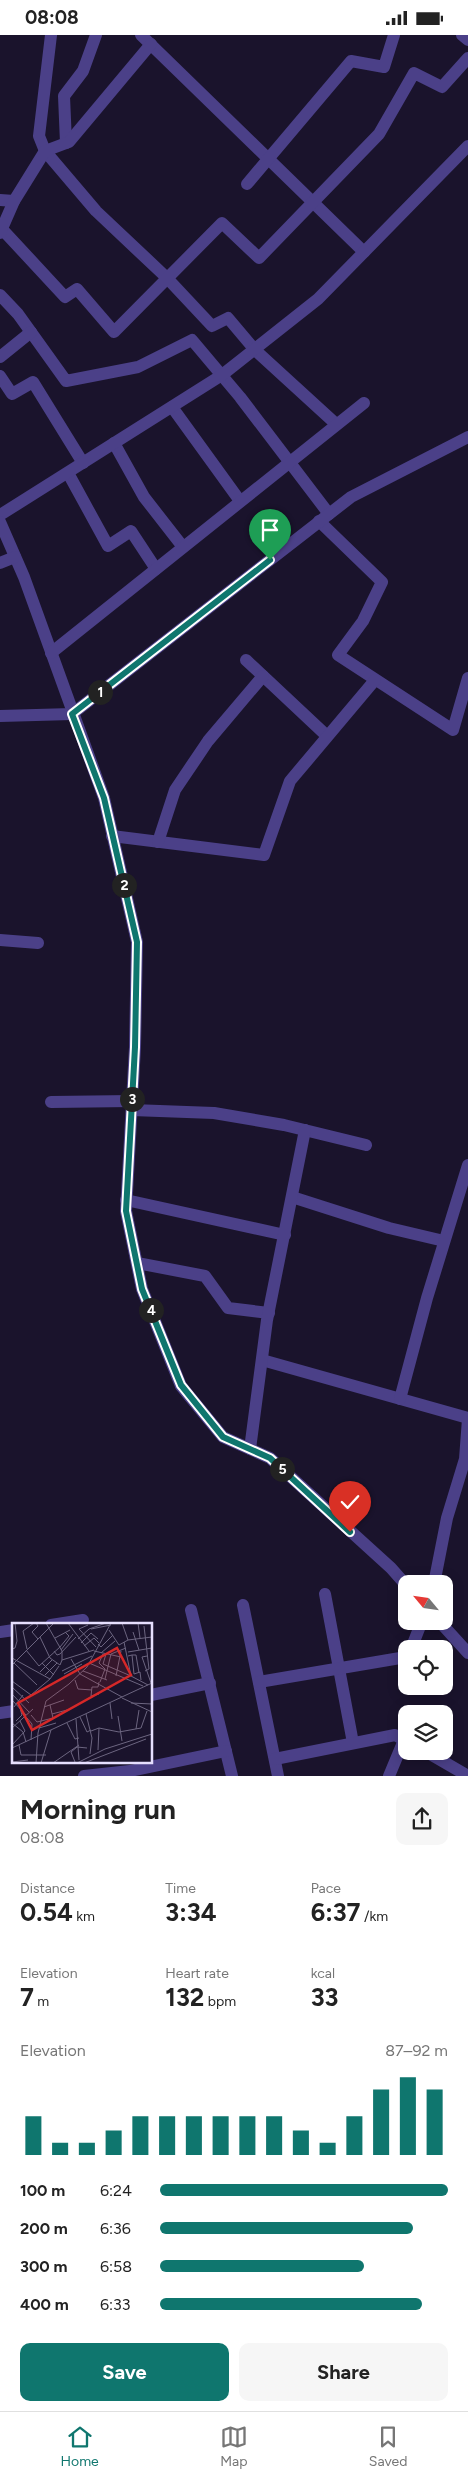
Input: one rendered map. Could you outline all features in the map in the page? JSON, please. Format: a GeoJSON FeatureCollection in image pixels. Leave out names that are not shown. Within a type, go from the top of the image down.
{"type":"FeatureCollection","features":[{"type":"Feature","properties":{"kind":"street"},"geometry":{"type":"LineString","coordinates":[[51,35],[39,136],[45,151],[96,211],[167,278],[212,326],[228,318],[255,350],[336,424]]}},
{"type":"Feature","properties":{"kind":"street"},"geometry":{"type":"LineString","coordinates":[[66,143],[64,96],[83,71],[96,35]]}},
{"type":"Feature","properties":{"kind":"street"},"geometry":{"type":"LineString","coordinates":[[141,35],[364,252]]}},
{"type":"Feature","properties":{"kind":"street"},"geometry":{"type":"LineString","coordinates":[[247,184],[270,160],[351,61],[384,67],[394,35]]}},
{"type":"Feature","properties":{"kind":"street"},"geometry":{"type":"LineString","coordinates":[[462,35],[468,40]]}},
{"type":"Feature","properties":{"kind":"street"},"geometry":{"type":"LineString","coordinates":[[151,44],[66,143],[45,151],[14,201],[1,231],[65,297],[78,289],[114,332],[222,223],[259,258],[379,134],[414,73],[442,87],[468,58]]}},
{"type":"Feature","properties":{"kind":"street"},"geometry":{"type":"LineString","coordinates":[[0,515],[222,375],[255,350],[318,299],[468,146]]}},
{"type":"Feature","properties":{"kind":"street"},"geometry":{"type":"LineString","coordinates":[[0,200],[14,201]]}},
{"type":"Feature","properties":{"kind":"street"},"geometry":{"type":"LineString","coordinates":[[0,295],[31,332],[66,381],[138,367],[192,340],[290,461],[324,518],[382,582],[362,621],[338,655],[453,730],[468,678]]}},
{"type":"Feature","properties":{"kind":"street"},"geometry":{"type":"LineString","coordinates":[[0,357],[31,332]]}},
{"type":"Feature","properties":{"kind":"street"},"geometry":{"type":"LineString","coordinates":[[0,376],[12,394],[32,382],[84,463]]}},
{"type":"Feature","properties":{"kind":"street"},"geometry":{"type":"LineString","coordinates":[[51,653],[364,403]]}},
{"type":"Feature","properties":{"kind":"street"},"geometry":{"type":"LineString","coordinates":[[172,407],[240,501]]}},
{"type":"Feature","properties":{"kind":"street"},"geometry":{"type":"LineString","coordinates":[[0,716],[72,714],[352,497],[468,437]]}},
{"type":"Feature","properties":{"kind":"street"},"geometry":{"type":"LineString","coordinates":[[114,443],[144,497],[183,547]]}},
{"type":"Feature","properties":{"kind":"street"},"geometry":{"type":"LineString","coordinates":[[68,473],[108,545],[131,531],[156,569]]}},
{"type":"Feature","properties":{"kind":"street"},"geometry":{"type":"LineString","coordinates":[[0,522],[15,557],[104,798],[137,942],[132,1105],[126,1211],[142,1289],[181,1385],[223,1437],[270,1458],[398,1576]]}},
{"type":"Feature","properties":{"kind":"street"},"geometry":{"type":"LineString","coordinates":[[0,563],[15,557]]}},
{"type":"Feature","properties":{"kind":"street"},"geometry":{"type":"LineString","coordinates":[[246,659],[328,736]]}},
{"type":"Feature","properties":{"kind":"street"},"geometry":{"type":"LineString","coordinates":[[158,842],[175,791],[208,741],[264,675]]}},
{"type":"Feature","properties":{"kind":"street"},"geometry":{"type":"LineString","coordinates":[[112,836],[264,855],[290,781],[375,680]]}},
{"type":"Feature","properties":{"kind":"street"},"geometry":{"type":"LineString","coordinates":[[0,940],[38,943]]}},
{"type":"Feature","properties":{"kind":"street"},"geometry":{"type":"LineString","coordinates":[[51,1102],[132,1105],[214,1113],[305,1130],[366,1145]]}},
{"type":"Feature","properties":{"kind":"street"},"geometry":{"type":"LineString","coordinates":[[250,1449],[269,1313],[305,1130]]}},
{"type":"Feature","properties":{"kind":"street"},"geometry":{"type":"LineString","coordinates":[[400,1399],[444,1241],[468,1165]]}},
{"type":"Feature","properties":{"kind":"street"},"geometry":{"type":"LineString","coordinates":[[292,1197],[389,1228],[444,1241]]}},
{"type":"Feature","properties":{"kind":"street"},"geometry":{"type":"LineString","coordinates":[[126,1200],[285,1235]]}},
{"type":"Feature","properties":{"kind":"street"},"geometry":{"type":"LineString","coordinates":[[137,1263],[205,1276],[228,1308],[269,1313]]}},
{"type":"Feature","properties":{"kind":"street"},"geometry":{"type":"LineString","coordinates":[[262,1360],[468,1418],[465,1459],[447,1518],[436,1575]]}},
{"type":"Feature","properties":{"kind":"street"},"geometry":{"type":"LineString","coordinates":[[325,1594],[353,1743]]}},
{"type":"Feature","properties":{"kind":"street"},"geometry":{"type":"LineString","coordinates":[[243,1605],[278,1776]]}},
{"type":"Feature","properties":{"kind":"street"},"geometry":{"type":"LineString","coordinates":[[191,1610],[232,1776]]}},
{"type":"Feature","properties":{"kind":"street"},"geometry":{"type":"LineString","coordinates":[[64,1623],[83,1620]]}},
{"type":"Feature","properties":{"kind":"street"},"geometry":{"type":"LineString","coordinates":[[447,1630],[468,1653]]}},
{"type":"Feature","properties":{"kind":"street"},"geometry":{"type":"LineString","coordinates":[[259,1682],[398,1658]]}},
{"type":"Feature","properties":{"kind":"street"},"geometry":{"type":"LineString","coordinates":[[152,1695],[210,1683]]}},
{"type":"Feature","properties":{"kind":"street"},"geometry":{"type":"LineString","coordinates":[[275,1759],[395,1735],[398,1737]]}},
{"type":"Feature","properties":{"kind":"street"},"geometry":{"type":"LineString","coordinates":[[85,1776],[130,1771],[226,1751]]}},
{"type":"Feature","properties":{"kind":"street"},"geometry":{"type":"LineString","coordinates":[[390,1776],[398,1757]]}},
{"type":"Feature","properties":{"kind":"street"},"geometry":{"type":"LineString","coordinates":[[446,1760],[466,1769]]}},
{"type":"Feature","properties":{"kind":"route"},"geometry":{"type":"LineString","coordinates":[[270,560],[72,714],[104,798],[137,942],[135,1047],[126,1211],[142,1289],[181,1385],[223,1437],[270,1458],[350,1532]]}}]}
